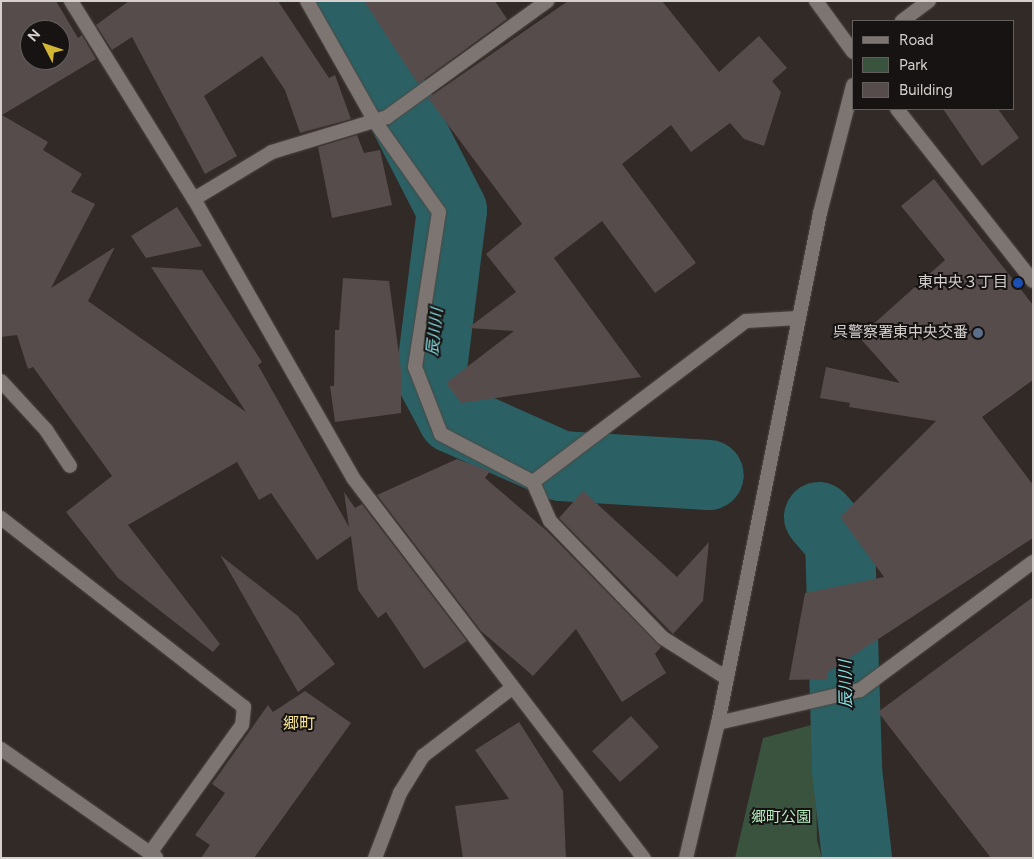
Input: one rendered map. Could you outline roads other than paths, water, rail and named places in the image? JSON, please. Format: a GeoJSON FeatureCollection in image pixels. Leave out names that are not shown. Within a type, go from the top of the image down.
{"type":"FeatureCollection","features":[{"type":"Feature","properties":{"kind":"street"},"geometry":{"type":"LineString","coordinates":[[71,1],[194,199],[353,478],[644,858]]}},
{"type":"Feature","properties":{"kind":"street"},"geometry":{"type":"LineString","coordinates":[[307,1],[439,212],[415,367],[441,434],[533,482],[550,521],[663,638],[725,677]]}},
{"type":"Feature","properties":{"kind":"street"},"geometry":{"type":"LineString","coordinates":[[194,199],[272,152],[381,120],[415,101],[546,1]]}},
{"type":"Feature","properties":{"kind":"street"},"geometry":{"type":"LineString","coordinates":[[816,1],[852,51]]}},
{"type":"Feature","properties":{"kind":"street"},"geometry":{"type":"LineString","coordinates":[[903,20],[929,1]]}},
{"type":"Feature","properties":{"kind":"street"},"geometry":{"type":"LineString","coordinates":[[686,858],[718,723],[725,677],[798,318],[852,89]]}},
{"type":"Feature","properties":{"kind":"street"},"geometry":{"type":"LineString","coordinates":[[898,110],[1033,280]]}},
{"type":"Feature","properties":{"kind":"street"},"geometry":{"type":"LineString","coordinates":[[533,482],[746,321],[798,318]]}},
{"type":"Feature","properties":{"kind":"street"},"geometry":{"type":"LineString","coordinates":[[1,382],[46,430],[70,466]]}},
{"type":"Feature","properties":{"kind":"street"},"geometry":{"type":"LineString","coordinates":[[1,518],[244,707],[242,725],[154,855],[1,749]]}},
{"type":"Feature","properties":{"kind":"street"},"geometry":{"type":"LineString","coordinates":[[718,723],[860,690],[1033,562]]}},
{"type":"Feature","properties":{"kind":"street"},"geometry":{"type":"LineString","coordinates":[[375,858],[400,793],[423,756],[512,688]]}},
{"type":"Feature","properties":{"kind":"waterway","name":"辰川川"},"geometry":{"type":"LineString","coordinates":[[345,1],[452,210],[431,377],[453,418],[561,466],[709,475]]}},
{"type":"Feature","properties":{"kind":"waterway","name":"辰川川"},"geometry":{"type":"LineString","coordinates":[[819,517],[840,541],[847,770],[857,858]]}},
{"type":"Feature","properties":{"kind":"place","name":"東中央３丁目"},"geometry":{"type":"Point","coordinates":[1018,283]}},
{"type":"Feature","properties":{"kind":"place","name":"呉警察署東中央交番"},"geometry":{"type":"Point","coordinates":[978,333]}},
{"type":"Feature","properties":{"kind":"district","name":"郷町"},"geometry":{"type":"Point","coordinates":[299,724]}},
{"type":"Feature","properties":{"kind":"park label","name":"郷町公園"},"geometry":{"type":"Point","coordinates":[781,818]}}]}
